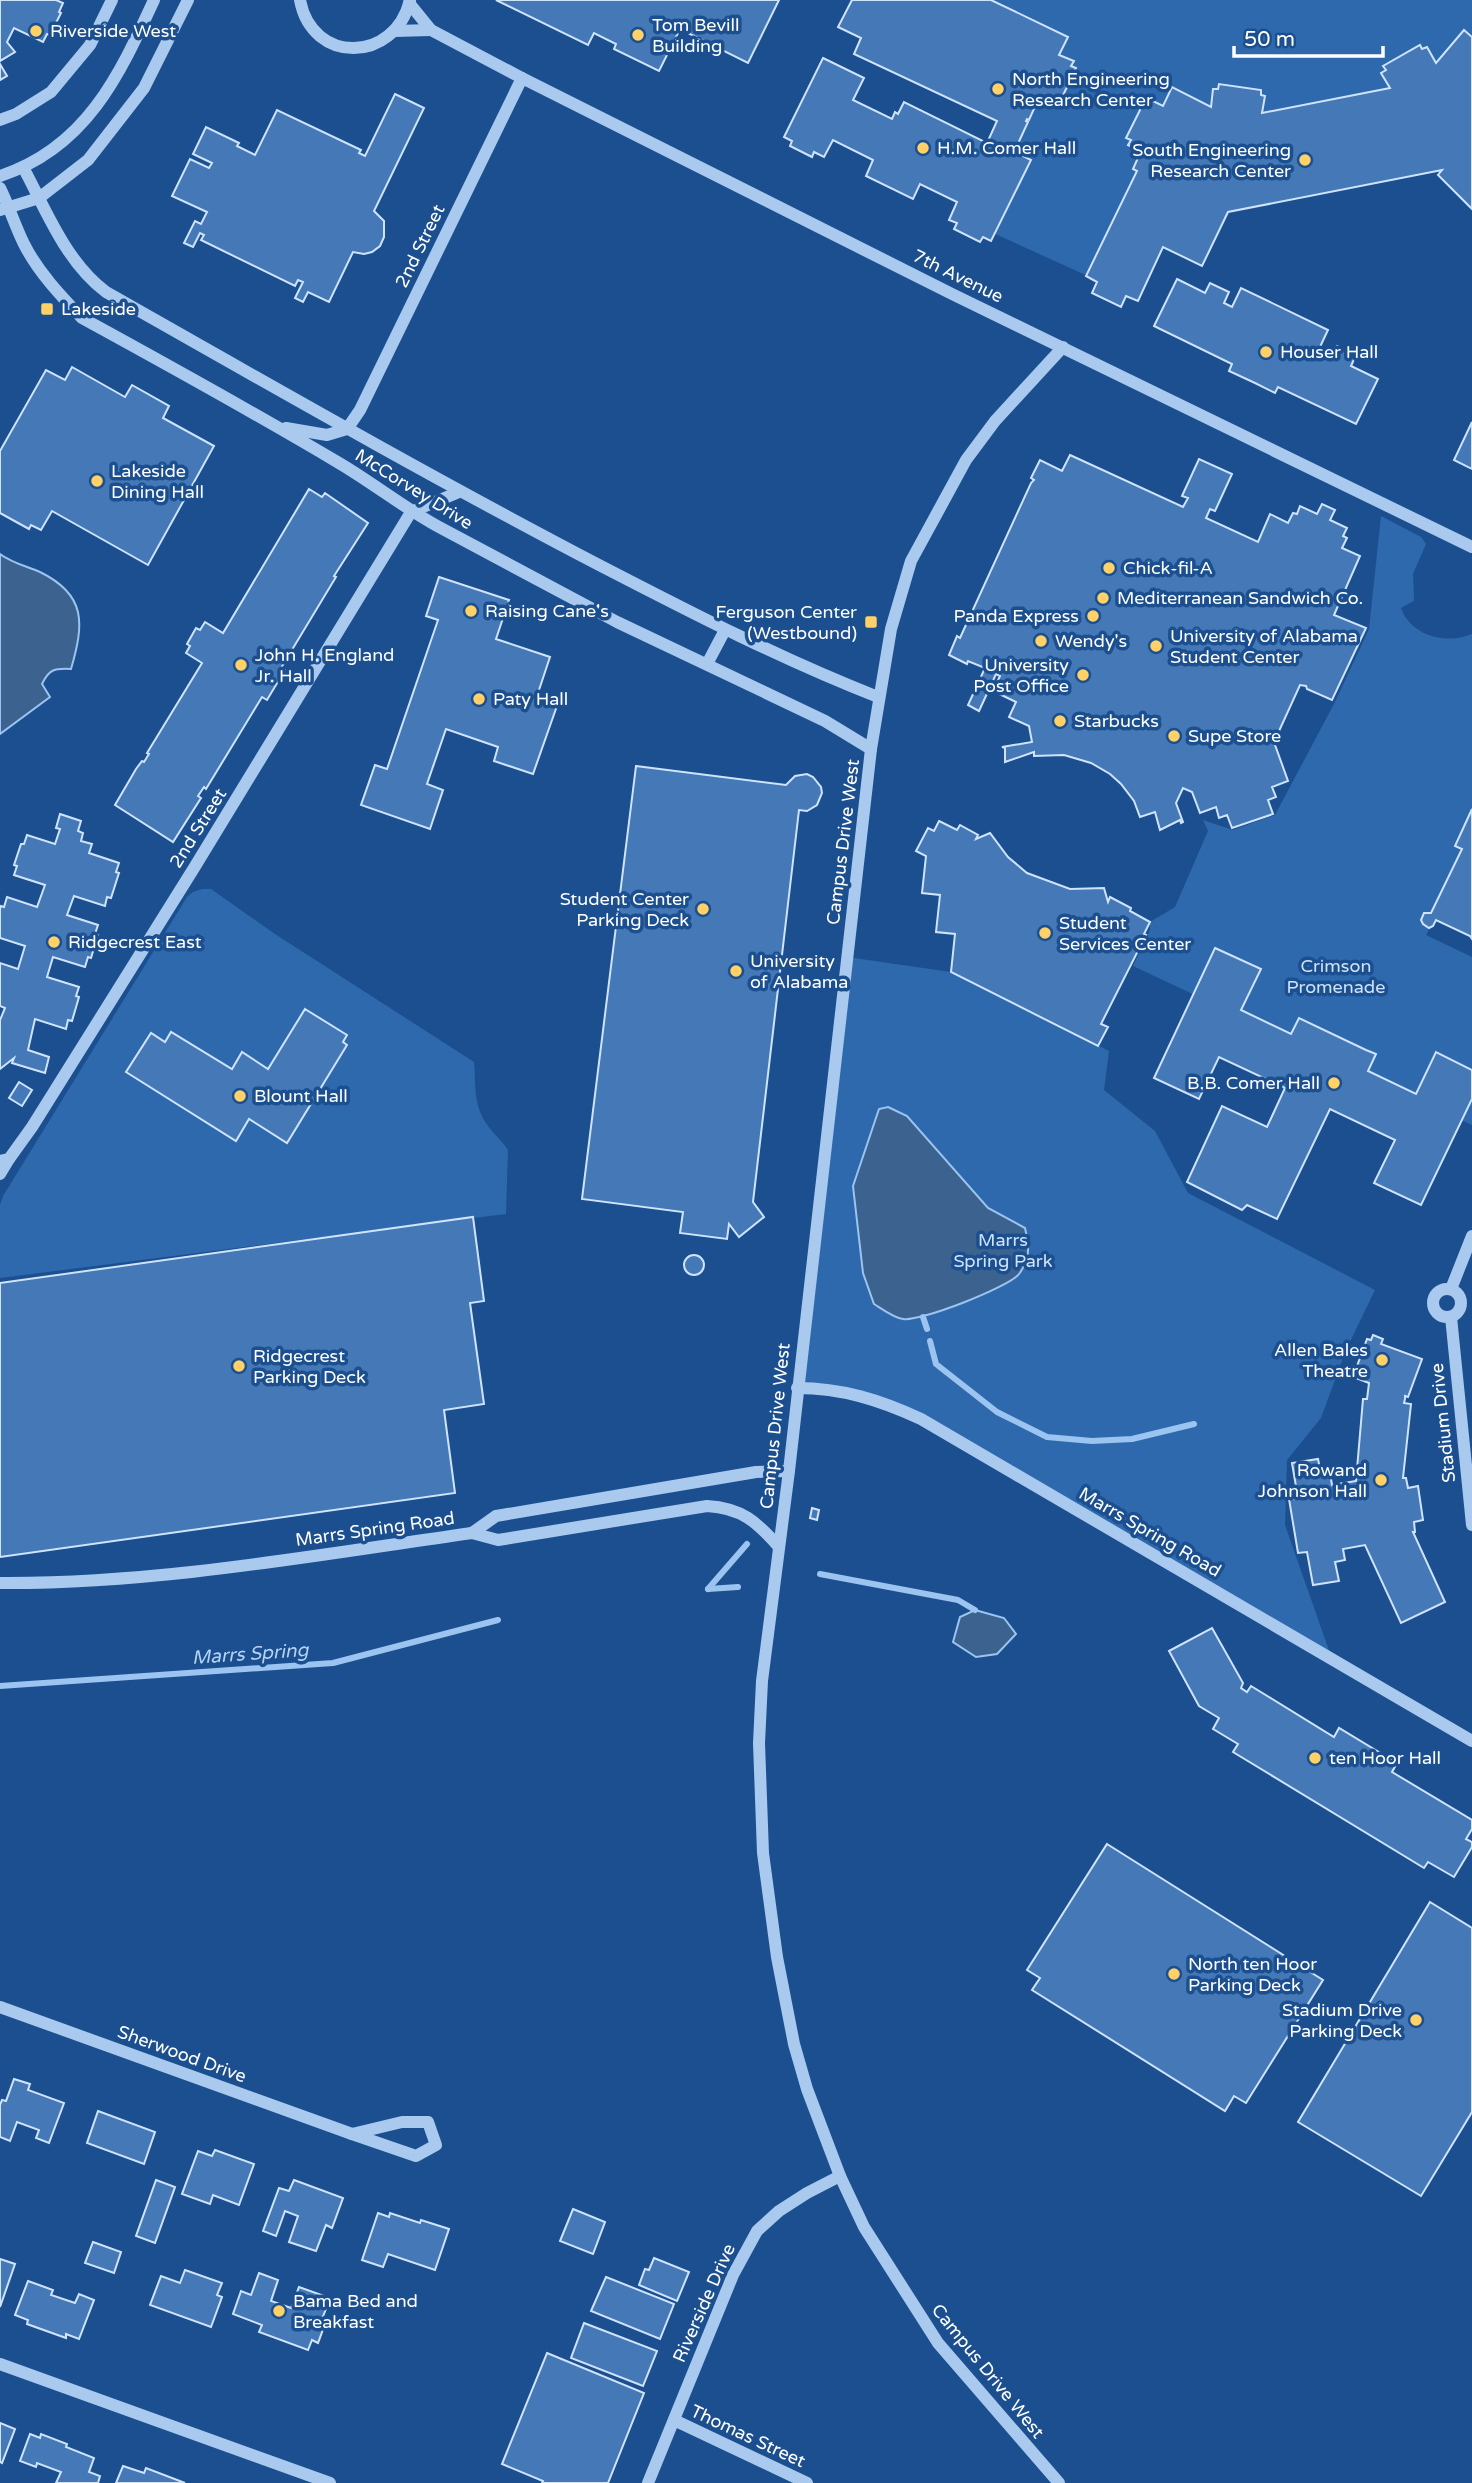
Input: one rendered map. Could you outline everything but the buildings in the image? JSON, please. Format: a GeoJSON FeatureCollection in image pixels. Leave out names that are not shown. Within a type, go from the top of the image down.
{"type":"FeatureCollection","features":[{"type":"Feature","properties":{"kind":"street"},"geometry":{"type":"LineString","coordinates":[[0,120],[16,114],[51,92],[90,45],[112,0]]}},
{"type":"Feature","properties":{"kind":"street"},"geometry":{"type":"LineString","coordinates":[[0,176],[24,169],[75,132],[96,107],[125,64],[154,0]]}},
{"type":"Feature","properties":{"kind":"street"},"geometry":{"type":"LineString","coordinates":[[5,209],[39,198],[88,160],[144,88],[188,0]]}},
{"type":"Feature","properties":{"kind":"street","name":"7th Avenue"},"geometry":{"type":"LineString","coordinates":[[300,0],[306,20],[316,34],[331,44],[348,48],[366,47],[383,41],[395,31],[406,15],[409,1]]}},
{"type":"Feature","properties":{"kind":"street","name":"7th Avenue"},"geometry":{"type":"LineString","coordinates":[[409,1],[431,30],[522,78],[1472,547]]}},
{"type":"Feature","properties":{"kind":"street","name":"7th Avenue"},"geometry":{"type":"LineString","coordinates":[[395,31],[431,30]]}},
{"type":"Feature","properties":{"kind":"street","name":"2nd Street"},"geometry":{"type":"LineString","coordinates":[[348,429],[360,410],[522,78]]}},
{"type":"Feature","properties":{"kind":"street","name":"McCorvey Drive"},"geometry":{"type":"LineString","coordinates":[[24,169],[68,254],[98,286],[459,492],[725,629],[878,697]]}},
{"type":"Feature","properties":{"kind":"street","name":"McCorvey Drive"},"geometry":{"type":"LineString","coordinates":[[0,188],[5,209],[24,244],[64,299],[82,318],[372,482],[411,512],[617,622],[827,723],[871,749]]}},
{"type":"Feature","properties":{"kind":"street","name":"Campus Drive West"},"geometry":{"type":"LineString","coordinates":[[1059,2483],[938,2343],[864,2227],[840,2176],[816,2114],[794,2044],[776,1957],[763,1853],[759,1743],[762,1681],[789,1471],[796,1388],[871,749],[878,697],[898,600],[922,537],[966,460],[995,421],[1063,347]]}},
{"type":"Feature","properties":{"kind":"street"},"geometry":{"type":"LineString","coordinates":[[278,427],[327,435],[348,429]]}},
{"type":"Feature","properties":{"kind":"street"},"geometry":{"type":"LineString","coordinates":[[411,512],[459,492]]}},
{"type":"Feature","properties":{"kind":"street","name":"2nd Street"},"geometry":{"type":"LineString","coordinates":[[0,1174],[4,1160],[32,1127],[411,512]]}},
{"type":"Feature","properties":{"kind":"street"},"geometry":{"type":"LineString","coordinates":[[707,664],[725,629]]}},
{"type":"Feature","properties":{"kind":"street"},"geometry":{"type":"LineString","coordinates":[[1451,1289],[1472,1236]]}},
{"type":"Feature","properties":{"kind":"street"},"geometry":{"type":"LineString","coordinates":[[1451,1289],[1459,1294],[1459,1312],[1451,1317],[1441,1317],[1433,1304],[1438,1292],[1451,1289]]}},
{"type":"Feature","properties":{"kind":"street","name":"Stadium Drive"},"geometry":{"type":"LineString","coordinates":[[1451,1317],[1472,1525]]}},
{"type":"Feature","properties":{"kind":"street","name":"Marrs Spring Road"},"geometry":{"type":"LineString","coordinates":[[796,1388],[823,1388],[854,1393],[921,1419],[1472,1741]]}},
{"type":"Feature","properties":{"kind":"street"},"geometry":{"type":"LineString","coordinates":[[472,1533],[496,1516],[756,1472],[789,1471]]}},
{"type":"Feature","properties":{"kind":"street","name":"Marrs Spring Road"},"geometry":{"type":"LineString","coordinates":[[0,1583],[99,1579],[220,1568],[472,1533],[498,1540],[707,1506],[731,1508],[740,1512],[761,1526],[779,1547]]}},
{"type":"Feature","properties":{"kind":"street","name":"Sherwood Drive"},"geometry":{"type":"LineString","coordinates":[[0,2007],[352,2134],[416,2156],[436,2145],[428,2122],[402,2122],[352,2134]]}},
{"type":"Feature","properties":{"kind":"street","name":"Riverside Drive"},"geometry":{"type":"LineString","coordinates":[[648,2483],[733,2275],[757,2231],[779,2211],[840,2176]]}},
{"type":"Feature","properties":{"kind":"street"},"geometry":{"type":"LineString","coordinates":[[0,2364],[330,2483]]}},
{"type":"Feature","properties":{"kind":"street","name":"Thomas Street"},"geometry":{"type":"LineString","coordinates":[[674,2420],[787,2479],[807,2483]]}},
{"type":"Feature","properties":{"kind":"green space"},"geometry":{"type":"Polygon","coordinates":[[[983,0],[1472,0],[1472,107],[1218,161],[1112,287],[960,218],[1041,39],[983,0]]]}},
{"type":"Feature","properties":{"kind":"green space","name":"Crimson Promenade"},"geometry":{"type":"Polygon","coordinates":[[[1381,516],[1421,537],[1426,544],[1413,574],[1414,601],[1401,608],[1406,618],[1430,636],[1451,639],[1472,634],[1472,842],[1426,935],[1472,957],[1472,1125],[1133,966],[1150,930],[1150,922],[1175,907],[1208,831],[1203,820],[1233,830],[1275,815],[1335,702],[1369,629],[1381,516]]]}},
{"type":"Feature","properties":{"kind":"green space"},"geometry":{"type":"Polygon","coordinates":[[[202,889],[211,889],[275,934],[474,1062],[476,1093],[482,1116],[508,1150],[506,1214],[0,1278],[0,1205],[3,1196],[187,897],[202,889]]]}},
{"type":"Feature","properties":{"kind":"green space","name":"Marrs Spring Park"},"geometry":{"type":"Polygon","coordinates":[[[847,957],[951,972],[1109,1051],[1104,1090],[1155,1131],[1188,1193],[1375,1290],[1346,1350],[1321,1418],[1287,1460],[1285,1525],[1332,1659],[899,1409],[797,1388],[847,957]]]}},
{"type":"Feature","properties":{"kind":"shaded area"},"geometry":{"type":"Polygon","coordinates":[[[0,554],[55,581],[74,601],[79,625],[71,669],[50,672],[42,684],[50,697],[0,734],[0,554]]]}},
{"type":"Feature","properties":{"kind":"shaded area"},"geometry":{"type":"Polygon","coordinates":[[[888,1107],[907,1116],[988,1208],[1025,1228],[1028,1252],[1026,1263],[1012,1280],[964,1302],[912,1318],[896,1317],[874,1304],[863,1273],[853,1186],[879,1109],[888,1107]]]}},
{"type":"Feature","properties":{"kind":"shaded area"},"geometry":{"type":"Polygon","coordinates":[[[975,1610],[1004,1618],[1016,1634],[997,1654],[976,1657],[953,1642],[960,1617],[975,1610]]]}},
{"type":"Feature","properties":{"kind":"waterway","name":"Marrs Spring"},"geometry":{"type":"LineString","coordinates":[[923,1317],[927,1329]]}},
{"type":"Feature","properties":{"kind":"waterway"},"geometry":{"type":"LineString","coordinates":[[930,1341],[936,1364],[997,1412],[1047,1437],[1092,1441],[1132,1439],[1194,1424]]}},
{"type":"Feature","properties":{"kind":"waterway"},"geometry":{"type":"LineString","coordinates":[[708,1589],[747,1544]]}},
{"type":"Feature","properties":{"kind":"waterway"},"geometry":{"type":"LineString","coordinates":[[820,1574],[958,1600],[975,1610]]}},
{"type":"Feature","properties":{"kind":"waterway"},"geometry":{"type":"LineString","coordinates":[[708,1589],[738,1587]]}},
{"type":"Feature","properties":{"kind":"waterway","name":"Marrs Spring"},"geometry":{"type":"LineString","coordinates":[[0,1686],[333,1663],[498,1620]]}},
{"type":"Feature","properties":{"kind":"place","name":"Riverside West"},"geometry":{"type":"Point","coordinates":[36,31]}},
{"type":"Feature","properties":{"kind":"place","name":"Tom Bevill Building"},"geometry":{"type":"Point","coordinates":[638,35]}},
{"type":"Feature","properties":{"kind":"place","name":"North Engineering Research Center"},"geometry":{"type":"Point","coordinates":[998,89]}},
{"type":"Feature","properties":{"kind":"place","name":"H.M. Comer Hall"},"geometry":{"type":"Point","coordinates":[923,148]}},
{"type":"Feature","properties":{"kind":"place","name":"South Engineering Research Center"},"geometry":{"type":"Point","coordinates":[1305,160]}},
{"type":"Feature","properties":{"kind":"place","name":"Lakeside"},"geometry":{"type":"Point","coordinates":[47,309]}},
{"type":"Feature","properties":{"kind":"place","name":"Houser Hall"},"geometry":{"type":"Point","coordinates":[1266,352]}},
{"type":"Feature","properties":{"kind":"place","name":"Lakeside Dining Hall"},"geometry":{"type":"Point","coordinates":[97,481]}},
{"type":"Feature","properties":{"kind":"place","name":"Chick-fil-A"},"geometry":{"type":"Point","coordinates":[1109,568]}},
{"type":"Feature","properties":{"kind":"place","name":"Mediterranean Sandwich Co."},"geometry":{"type":"Point","coordinates":[1103,598]}},
{"type":"Feature","properties":{"kind":"place","name":"Raising Cane's"},"geometry":{"type":"Point","coordinates":[471,611]}},
{"type":"Feature","properties":{"kind":"place","name":"Panda Express"},"geometry":{"type":"Point","coordinates":[1093,616]}},
{"type":"Feature","properties":{"kind":"place","name":"Ferguson Center (Westbound)"},"geometry":{"type":"Point","coordinates":[871,622]}},
{"type":"Feature","properties":{"kind":"place","name":"Wendy's"},"geometry":{"type":"Point","coordinates":[1041,641]}},
{"type":"Feature","properties":{"kind":"place","name":"University of Alabama Student Center"},"geometry":{"type":"Point","coordinates":[1156,646]}},
{"type":"Feature","properties":{"kind":"place","name":"John H. England Jr. Hall"},"geometry":{"type":"Point","coordinates":[241,665]}},
{"type":"Feature","properties":{"kind":"place","name":"University Post Office"},"geometry":{"type":"Point","coordinates":[1083,675]}},
{"type":"Feature","properties":{"kind":"place","name":"Paty Hall"},"geometry":{"type":"Point","coordinates":[479,699]}},
{"type":"Feature","properties":{"kind":"place","name":"Starbucks"},"geometry":{"type":"Point","coordinates":[1060,721]}},
{"type":"Feature","properties":{"kind":"place","name":"Supe Store"},"geometry":{"type":"Point","coordinates":[1174,736]}},
{"type":"Feature","properties":{"kind":"place","name":"Student Center Parking Deck"},"geometry":{"type":"Point","coordinates":[703,909]}},
{"type":"Feature","properties":{"kind":"place","name":"Student Services Center"},"geometry":{"type":"Point","coordinates":[1045,933]}},
{"type":"Feature","properties":{"kind":"place","name":"Ridgecrest East"},"geometry":{"type":"Point","coordinates":[54,942]}},
{"type":"Feature","properties":{"kind":"place","name":"University of Alabama"},"geometry":{"type":"Point","coordinates":[736,971]}},
{"type":"Feature","properties":{"kind":"place","name":"B.B. Comer Hall"},"geometry":{"type":"Point","coordinates":[1334,1083]}},
{"type":"Feature","properties":{"kind":"place","name":"Blount Hall"},"geometry":{"type":"Point","coordinates":[240,1096]}},
{"type":"Feature","properties":{"kind":"place","name":"Allen Bales Theatre"},"geometry":{"type":"Point","coordinates":[1382,1360]}},
{"type":"Feature","properties":{"kind":"place","name":"Ridgecrest Parking Deck"},"geometry":{"type":"Point","coordinates":[239,1366]}},
{"type":"Feature","properties":{"kind":"place","name":"Rowand Johnson Hall"},"geometry":{"type":"Point","coordinates":[1381,1480]}},
{"type":"Feature","properties":{"kind":"place","name":"ten Hoor Hall"},"geometry":{"type":"Point","coordinates":[1315,1758]}},
{"type":"Feature","properties":{"kind":"place","name":"North ten Hoor Parking Deck"},"geometry":{"type":"Point","coordinates":[1174,1974]}},
{"type":"Feature","properties":{"kind":"place","name":"Stadium Drive Parking Deck"},"geometry":{"type":"Point","coordinates":[1416,2020]}},
{"type":"Feature","properties":{"kind":"place","name":"Bama Bed and Breakfast"},"geometry":{"type":"Point","coordinates":[279,2311]}}]}
